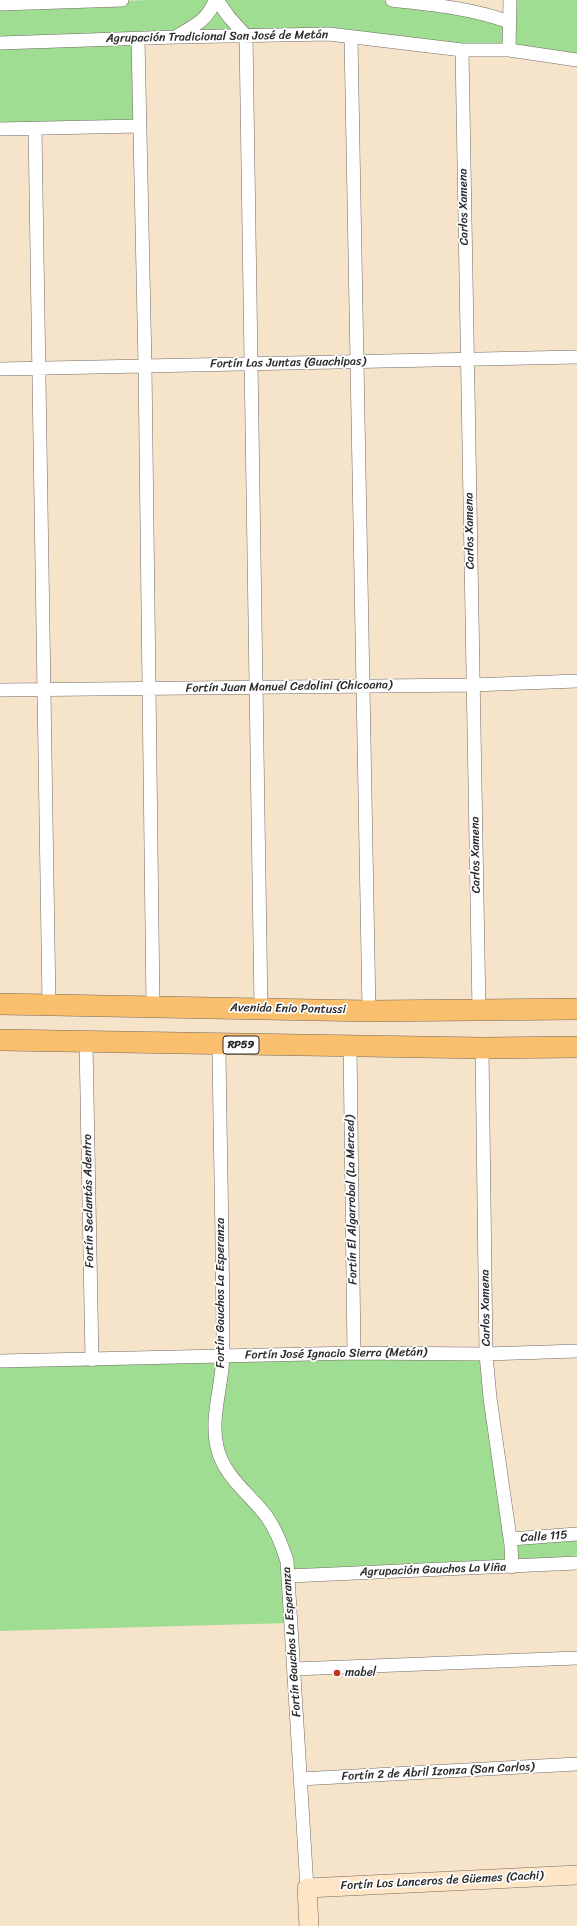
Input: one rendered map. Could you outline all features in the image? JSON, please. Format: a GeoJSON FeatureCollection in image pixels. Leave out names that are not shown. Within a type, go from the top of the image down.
{"type":"FeatureCollection","features":[{"type":"Feature","properties":{"kind":"main road","name":"Avenida Enio Pontussi"},"geometry":{"type":"LineString","coordinates":[[0,1004],[369,1011],[577,1010]]}},
{"type":"Feature","properties":{"kind":"main road","name":"RP59"},"geometry":{"type":"LineString","coordinates":[[0,1040],[219,1045],[482,1048],[577,1047]]}},
{"type":"Feature","properties":{"kind":"street"},"geometry":{"type":"LineString","coordinates":[[0,4],[122,0]]}},
{"type":"Feature","properties":{"kind":"street"},"geometry":{"type":"LineString","coordinates":[[216,0],[229,18],[246,36],[258,688],[261,1008]]}},
{"type":"Feature","properties":{"kind":"street"},"geometry":{"type":"LineString","coordinates":[[176,37],[204,20],[212,9],[216,0]]}},
{"type":"Feature","properties":{"kind":"street"},"geometry":{"type":"LineString","coordinates":[[392,0],[465,10],[490,15],[509,22]]}},
{"type":"Feature","properties":{"kind":"street"},"geometry":{"type":"LineString","coordinates":[[509,50],[510,0]]}},
{"type":"Feature","properties":{"kind":"street","name":"Agrupación Tradicional San José de Metán"},"geometry":{"type":"LineString","coordinates":[[0,43],[329,34],[351,38],[462,50],[509,50],[577,60]]}},
{"type":"Feature","properties":{"kind":"street"},"geometry":{"type":"LineString","coordinates":[[351,38],[369,1011]]}},
{"type":"Feature","properties":{"kind":"street"},"geometry":{"type":"LineString","coordinates":[[138,39],[145,366],[153,1007]]}},
{"type":"Feature","properties":{"kind":"street","name":"Carlos Xamena"},"geometry":{"type":"LineString","coordinates":[[462,50],[466,359],[479,1011]]}},
{"type":"Feature","properties":{"kind":"street"},"geometry":{"type":"LineString","coordinates":[[0,129],[140,126]]}},
{"type":"Feature","properties":{"kind":"street"},"geometry":{"type":"LineString","coordinates":[[35,128],[49,1005]]}},
{"type":"Feature","properties":{"kind":"street","name":"Fortín Las Juntas (Guachipas)"},"geometry":{"type":"LineString","coordinates":[[0,369],[577,357]]}},
{"type":"Feature","properties":{"kind":"street","name":"Fortín Juan Manuel Cedolini (Chicoana)"},"geometry":{"type":"LineString","coordinates":[[0,690],[472,685],[577,681]]}},
{"type":"Feature","properties":{"kind":"street","name":"Fortín Seclantás Adentro"},"geometry":{"type":"LineString","coordinates":[[86,1042],[92,1360]]}},
{"type":"Feature","properties":{"kind":"street","name":"Fortín Gauchos La Esperanza"},"geometry":{"type":"LineString","coordinates":[[219,1045],[223,1356],[216,1414],[217,1446],[220,1458],[228,1473],[266,1516],[277,1532],[287,1561],[309,1926]]}},
{"type":"Feature","properties":{"kind":"street","name":"Fortín El Algarrobal (La Merced)"},"geometry":{"type":"LineString","coordinates":[[350,1046],[354,1353]]}},
{"type":"Feature","properties":{"kind":"street","name":"Carlos Xamena"},"geometry":{"type":"LineString","coordinates":[[482,1048],[486,1354],[490,1398],[511,1539],[512,1567]]}},
{"type":"Feature","properties":{"kind":"street","name":"Fortín José Ignacio Sierra (Metán)"},"geometry":{"type":"LineString","coordinates":[[0,1361],[354,1353],[486,1354],[577,1351]]}},
{"type":"Feature","properties":{"kind":"street","name":"Calle 115"},"geometry":{"type":"LineString","coordinates":[[511,1539],[577,1534]]}},
{"type":"Feature","properties":{"kind":"street","name":"Agrupación Gauchos La Viña"},"geometry":{"type":"LineString","coordinates":[[289,1576],[577,1563]]}},
{"type":"Feature","properties":{"kind":"street"},"geometry":{"type":"LineString","coordinates":[[294,1668],[577,1658]]}},
{"type":"Feature","properties":{"kind":"street","name":"Fortín 2 de Abril Izonza (San Carlos)"},"geometry":{"type":"LineString","coordinates":[[300,1779],[577,1764]]}},
{"type":"Feature","properties":{"kind":"street","name":"Fortín Los Lanceros de Güemes (Cachi)"},"geometry":{"type":"LineString","coordinates":[[307,1888],[577,1875]]}},
{"type":"Feature","properties":{"kind":"green space"},"geometry":{"type":"Polygon","coordinates":[[[152,0],[380,0],[473,11],[509,22],[510,0],[577,0],[577,59],[329,34],[0,43],[0,4],[152,0]]]}},
{"type":"Feature","properties":{"kind":"green space"},"geometry":{"type":"Polygon","coordinates":[[[135,42],[137,123],[0,126],[0,46],[135,42]]]}},
{"type":"Feature","properties":{"kind":"green space"},"geometry":{"type":"Polygon","coordinates":[[[485,1356],[507,1539],[577,1535],[577,1561],[287,1577],[289,1623],[0,1631],[0,1363],[485,1356]]]}},
{"type":"Feature","properties":{"kind":"place","name":"mabel"},"geometry":{"type":"Point","coordinates":[337,1673]}}]}
